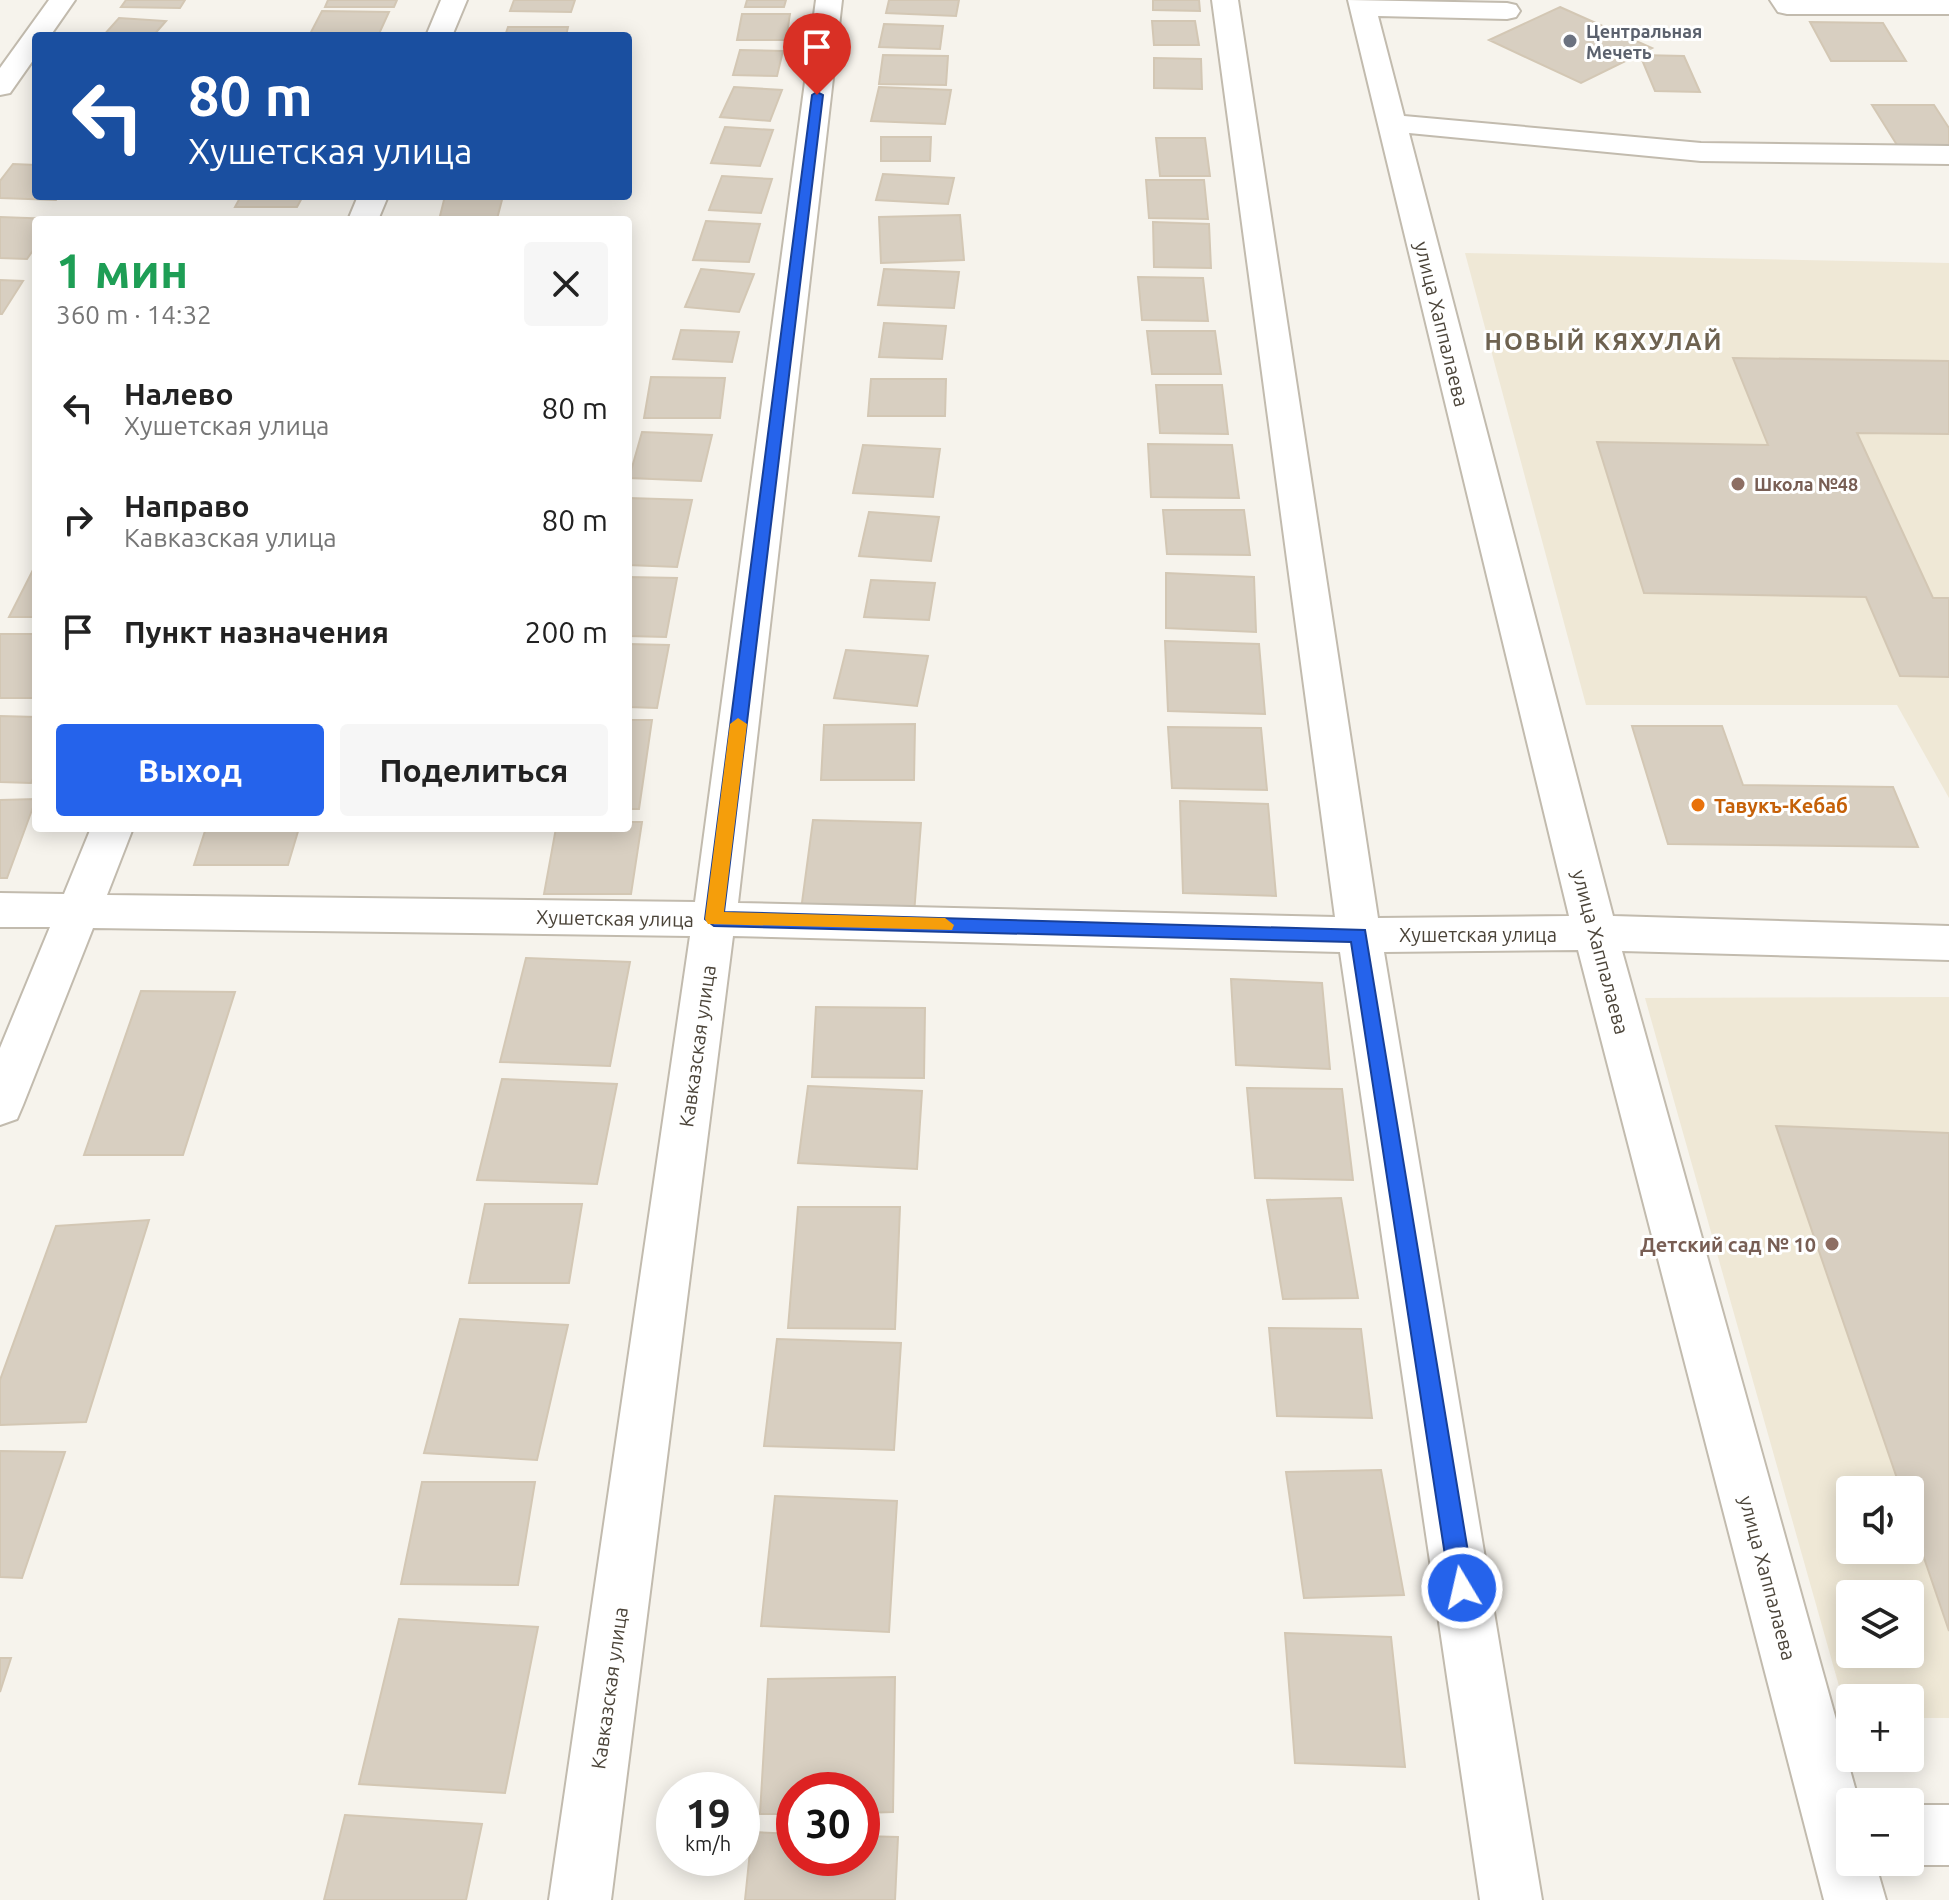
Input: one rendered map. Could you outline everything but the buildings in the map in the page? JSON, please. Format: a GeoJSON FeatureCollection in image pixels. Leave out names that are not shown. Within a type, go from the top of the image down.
{"type":"FeatureCollection","features":[{"type":"Feature","properties":{"kind":"street"},"geometry":{"type":"LineString","coordinates":[[39,32],[62,0]]}},
{"type":"Feature","properties":{"kind":"street"},"geometry":{"type":"LineString","coordinates":[[441,32],[454,0]]}},
{"type":"Feature","properties":{"kind":"street","name":"Кавказская улица"},"geometry":{"type":"LineString","coordinates":[[580,1900],[714,919],[829,0]]}},
{"type":"Feature","properties":{"kind":"street"},"geometry":{"type":"LineString","coordinates":[[1225,0],[1359,935],[1511,1900]]}},
{"type":"Feature","properties":{"kind":"street"},"geometry":{"type":"LineString","coordinates":[[1785,3],[1949,6]]}},
{"type":"Feature","properties":{"kind":"street"},"geometry":{"type":"LineString","coordinates":[[1362,4],[1507,11]]}},
{"type":"Feature","properties":{"kind":"street","name":"улица Хаппалаева"},"geometry":{"type":"LineString","coordinates":[[1362,4],[1595,933],[1836,1810]]}},
{"type":"Feature","properties":{"kind":"street"},"geometry":{"type":"LineString","coordinates":[[0,87],[32,42]]}},
{"type":"Feature","properties":{"kind":"street"},"geometry":{"type":"LineString","coordinates":[[1391,123],[1701,152],[1949,155]]}},
{"type":"Feature","properties":{"kind":"street"},"geometry":{"type":"LineString","coordinates":[[0,1105],[110,832]]}},
{"type":"Feature","properties":{"kind":"street","name":"Хушетская улица"},"geometry":{"type":"LineString","coordinates":[[0,910],[714,919],[1359,935],[1595,933],[1949,943]]}},
{"type":"Feature","properties":{"kind":"street"},"geometry":{"type":"LineString","coordinates":[[1924,1835],[1949,1835]]}},
{"type":"Feature","properties":{"kind":"street","name":"улица Хаппалаева"},"geometry":{"type":"LineString","coordinates":[[1851,1876],[1855,1900]]}},
{"type":"Feature","properties":{"kind":"shaded area","name":"Школа №48"},"geometry":{"type":"Polygon","coordinates":[[[1465,253],[1949,263],[1949,798],[1897,705],[1586,705],[1465,253]]]}},
{"type":"Feature","properties":{"kind":"shaded area","name":"Детский сад № 10"},"geometry":{"type":"Polygon","coordinates":[[[1949,997],[1949,1718],[1924,1718],[1924,1684],[1838,1684],[1645,998],[1949,997]]]}},
{"type":"Feature","properties":{"kind":"slow traffic"},"geometry":{"type":"LineString","coordinates":[[738,724],[714,919],[945,925]]}},
{"type":"Feature","properties":{"kind":"place","name":"Центральная Мечеть"},"geometry":{"type":"Point","coordinates":[1570,41]}},
{"type":"Feature","properties":{"kind":"place","name":"Школа №48"},"geometry":{"type":"Point","coordinates":[1738,484]}},
{"type":"Feature","properties":{"kind":"place","name":"Тавукъ-Кебаб"},"geometry":{"type":"Point","coordinates":[1698,805]}},
{"type":"Feature","properties":{"kind":"place","name":"Детский сад № 10"},"geometry":{"type":"Point","coordinates":[1832,1244]}},
{"type":"Feature","properties":{"kind":"district","name":"НОВЫЙ КЯХУЛАЙ"},"geometry":{"type":"Point","coordinates":[1604,341]}},
{"type":"Feature","properties":{"kind":"route"},"geometry":{"type":"LineString","coordinates":[[817,95],[714,919],[1359,935],[1462,1588]]}}]}
